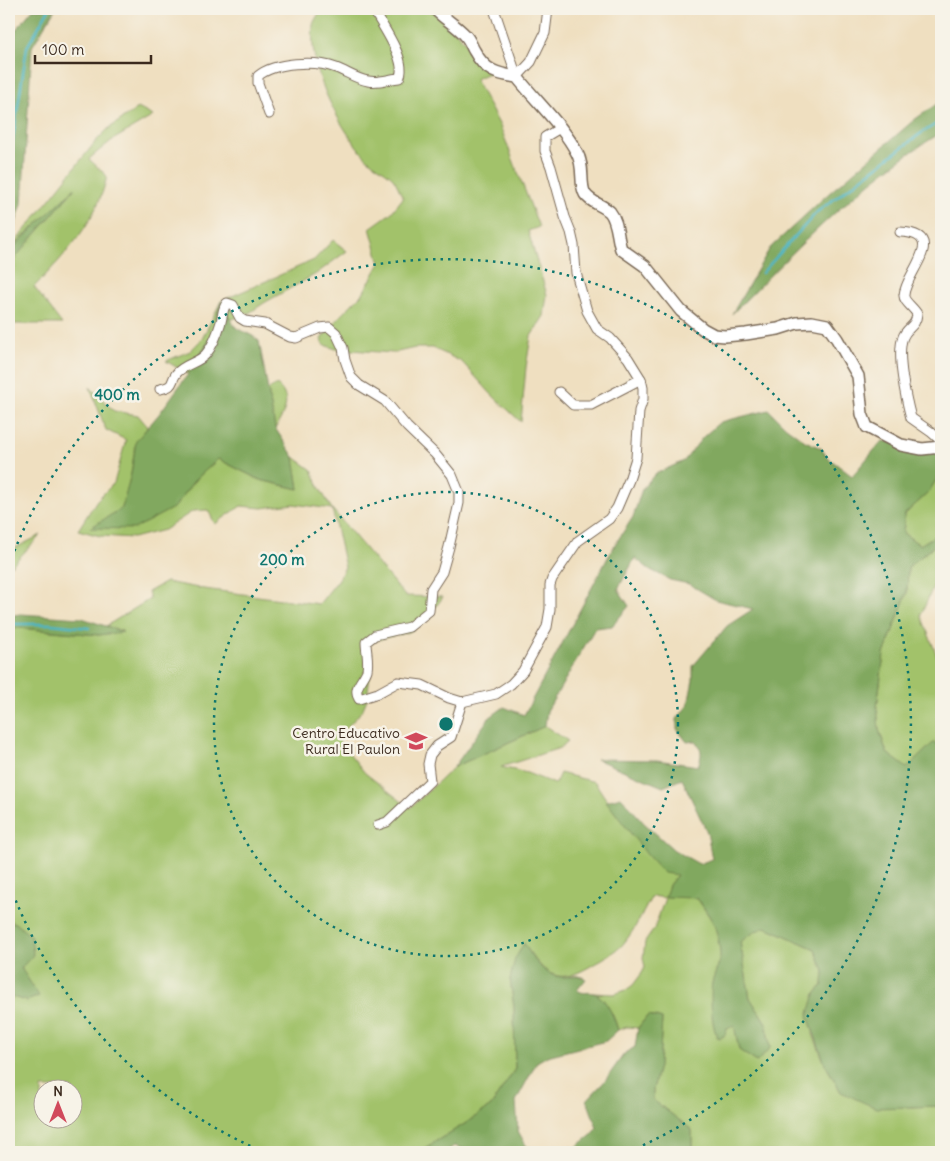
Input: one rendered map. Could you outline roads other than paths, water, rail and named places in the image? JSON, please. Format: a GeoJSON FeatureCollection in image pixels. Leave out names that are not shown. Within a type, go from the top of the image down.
{"type":"FeatureCollection","features":[{"type":"Feature","properties":{"kind":"street"},"geometry":{"type":"LineString","coordinates":[[269,114],[260,91],[258,76],[273,68],[296,63],[317,64],[336,68],[356,78],[368,81],[399,78],[402,67],[399,56],[373,9]]}},
{"type":"Feature","properties":{"kind":"street"},"geometry":{"type":"LineString","coordinates":[[435,9],[470,40],[474,52],[491,71],[497,74],[517,77]]}},
{"type":"Feature","properties":{"kind":"street"},"geometry":{"type":"LineString","coordinates":[[494,9],[517,77],[571,142],[582,165],[582,187],[586,195],[609,212],[616,223],[621,248],[646,266],[681,311],[703,329],[714,334],[726,336],[778,329],[797,323],[812,322],[827,325],[858,376],[862,414],[867,427],[901,445],[922,449],[941,446]]}},
{"type":"Feature","properties":{"kind":"street"},"geometry":{"type":"LineString","coordinates":[[517,77],[531,62],[545,33],[548,9]]}},
{"type":"Feature","properties":{"kind":"street"},"geometry":{"type":"LineString","coordinates":[[160,388],[168,387],[174,382],[176,374],[205,356],[216,336],[222,320],[223,307],[226,303],[234,305],[240,318],[245,321],[260,322],[272,326],[290,337],[296,338],[320,328],[329,327],[336,333],[343,348],[351,377],[359,385],[385,401],[406,427],[435,454],[452,475],[459,492],[459,503],[442,572],[431,589],[429,612],[410,627],[375,635],[366,642],[368,659],[366,672],[357,688],[357,696],[359,699],[365,697],[398,682],[422,685],[462,702],[496,694],[523,671],[547,627],[552,579],[578,541],[609,519],[617,508],[636,458],[639,411],[643,398],[641,379],[628,358],[610,338],[597,329],[587,311],[576,273],[571,232],[551,167],[544,151],[545,137],[560,128]]}},
{"type":"Feature","properties":{"kind":"street"},"geometry":{"type":"LineString","coordinates":[[900,232],[919,235],[927,245],[925,254],[904,295],[904,299],[917,314],[916,321],[904,335],[901,346],[904,396],[911,418],[941,441]]}},
{"type":"Feature","properties":{"kind":"street"},"geometry":{"type":"LineString","coordinates":[[558,392],[573,405],[591,405],[641,379]]}},
{"type":"Feature","properties":{"kind":"street"},"geometry":{"type":"LineString","coordinates":[[378,825],[387,822],[430,781],[428,764],[430,755],[437,746],[451,737],[462,702]]}},
{"type":"Feature","properties":{"kind":"waterway"},"geometry":{"type":"LineString","coordinates":[[9,202],[15,189],[12,145],[27,47],[49,9]]}},
{"type":"Feature","properties":{"kind":"waterway"},"geometry":{"type":"LineString","coordinates":[[762,273],[817,212],[920,134],[941,121]]}},
{"type":"Feature","properties":{"kind":"waterway"},"geometry":{"type":"LineString","coordinates":[[9,624],[51,624],[89,628]]}},
{"type":"Feature","properties":{"kind":"place","name":"Centro Educativo Rural El Paulon"},"geometry":{"type":"Point","coordinates":[416,741]}}]}
